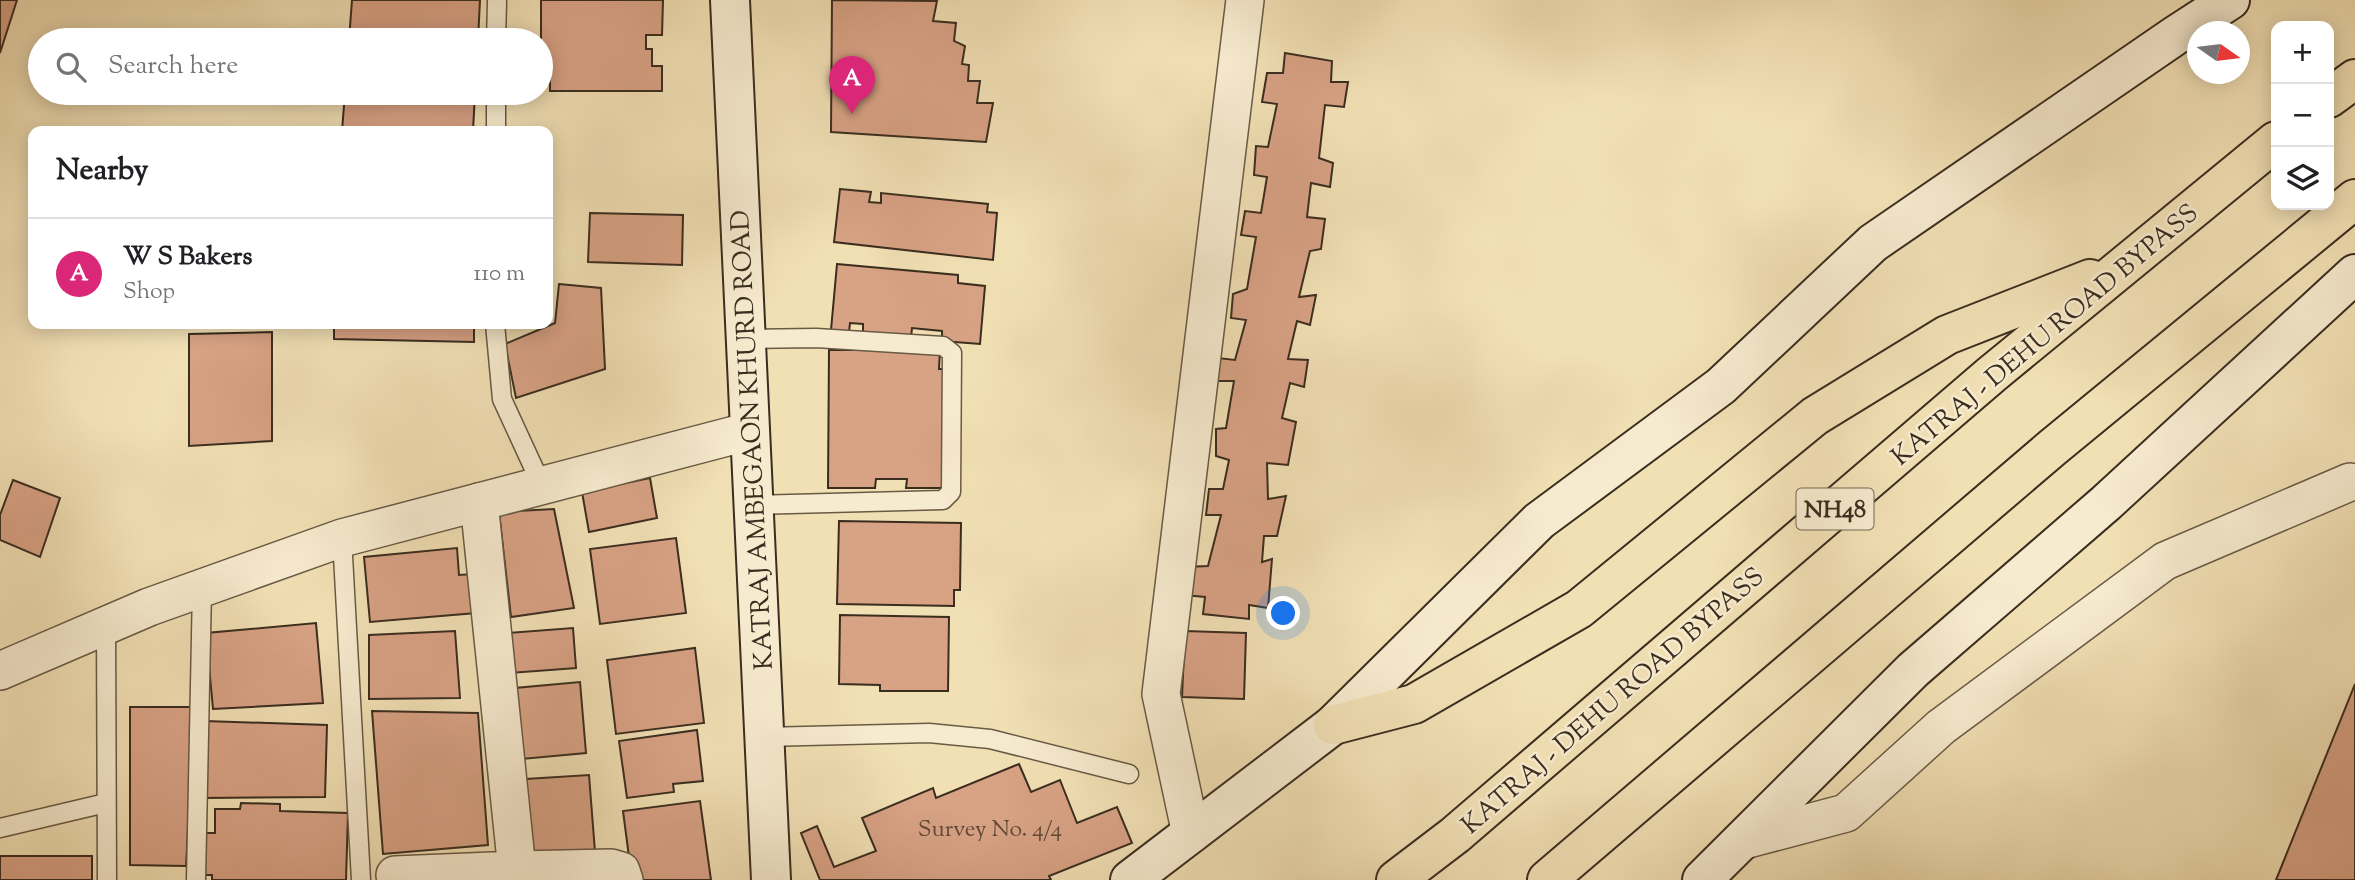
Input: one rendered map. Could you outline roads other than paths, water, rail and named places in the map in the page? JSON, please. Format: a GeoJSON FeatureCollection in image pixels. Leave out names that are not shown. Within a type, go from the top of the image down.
{"type":"FeatureCollection","features":[{"type":"Feature","properties":{"kind":"highway"},"geometry":{"type":"LineString","coordinates":[[2334,94],[2355,79]]}},
{"type":"Feature","properties":{"kind":"highway","name":"KATRAJ - DEHU ROAD BYPASS"},"geometry":{"type":"LineString","coordinates":[[1396,880],[1455,835],[1992,374],[2271,145]]}},
{"type":"Feature","properties":{"kind":"highway"},"geometry":{"type":"LineString","coordinates":[[1548,880],[2052,448],[2355,199]]}},
{"type":"Feature","properties":{"kind":"highway"},"geometry":{"type":"LineString","coordinates":[[1333,725],[1414,704],[1579,609],[1815,416],[1947,335],[2124,266]]}},
{"type":"Feature","properties":{"kind":"street","name":"KATRAJ AMBEGAON KHURD ROAD"},"geometry":{"type":"LineString","coordinates":[[730,0],[771,880]]}},
{"type":"Feature","properties":{"kind":"street"},"geometry":{"type":"LineString","coordinates":[[1191,834],[1161,694],[1245,0]]}},
{"type":"Feature","properties":{"kind":"street"},"geometry":{"type":"LineString","coordinates":[[1130,880],[1333,725],[1539,521],[1721,386],[1873,243],[2230,0]]}},
{"type":"Feature","properties":{"kind":"street"},"geometry":{"type":"LineString","coordinates":[[1702,880],[1913,670],[2106,503],[2355,274]]}},
{"type":"Feature","properties":{"kind":"street"},"geometry":{"type":"LineString","coordinates":[[0,671],[149,607],[342,538],[750,431]]}},
{"type":"Feature","properties":{"kind":"street"},"geometry":{"type":"LineString","coordinates":[[1744,840],[1846,813],[1941,727],[2165,561],[2353,482]]}},
{"type":"Feature","properties":{"kind":"street"},"geometry":{"type":"LineString","coordinates":[[479,502],[517,870]]}},
{"type":"Feature","properties":{"kind":"street"},"geometry":{"type":"LineString","coordinates":[[0,652],[48,650]]}},
{"type":"Feature","properties":{"kind":"street"},"geometry":{"type":"LineString","coordinates":[[378,877],[611,868],[621,871],[624,880]]}},
{"type":"Feature","properties":{"kind":"lane"},"geometry":{"type":"LineString","coordinates":[[496,28],[497,2]]}},
{"type":"Feature","properties":{"kind":"lane"},"geometry":{"type":"LineString","coordinates":[[496,105],[496,126]]}},
{"type":"Feature","properties":{"kind":"lane"},"geometry":{"type":"LineString","coordinates":[[495,329],[502,399],[542,486]]}},
{"type":"Feature","properties":{"kind":"lane"},"geometry":{"type":"LineString","coordinates":[[747,339],[816,338],[943,346],[952,353],[951,492],[943,499],[753,505]]}},
{"type":"Feature","properties":{"kind":"lane"},"geometry":{"type":"LineString","coordinates":[[342,538],[378,877]]}},
{"type":"Feature","properties":{"kind":"lane"},"geometry":{"type":"LineString","coordinates":[[196,880],[202,588]]}},
{"type":"Feature","properties":{"kind":"lane"},"geometry":{"type":"LineString","coordinates":[[106,625],[107,880]]}},
{"type":"Feature","properties":{"kind":"lane"},"geometry":{"type":"LineString","coordinates":[[764,737],[929,733],[990,739],[1129,774]]}},
{"type":"Feature","properties":{"kind":"lane"},"geometry":{"type":"LineString","coordinates":[[0,828],[106,803]]}},
{"type":"Feature","properties":{"kind":"place","name":"W S Bakers"},"geometry":{"type":"Point","coordinates":[852,114]}}]}
